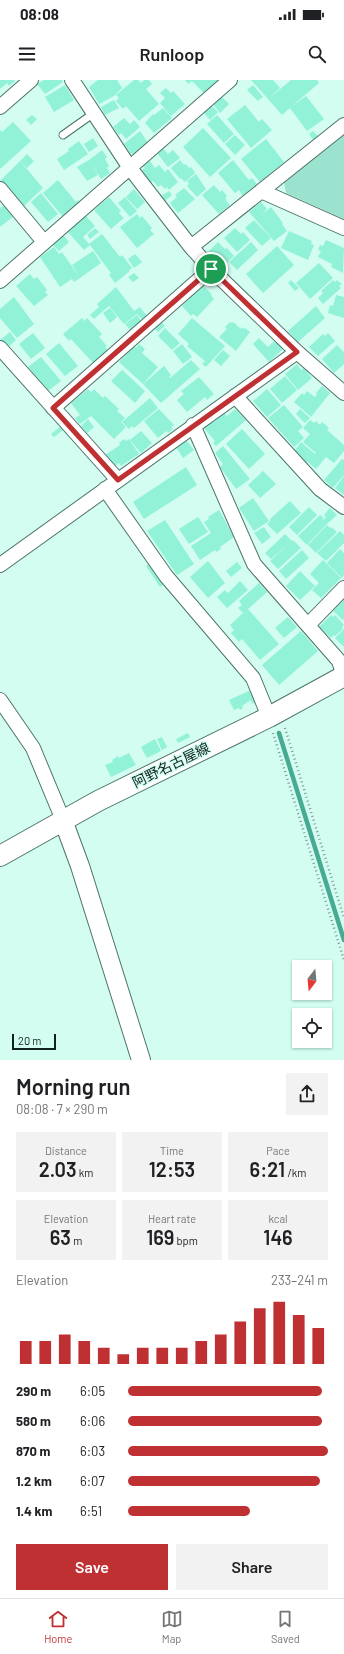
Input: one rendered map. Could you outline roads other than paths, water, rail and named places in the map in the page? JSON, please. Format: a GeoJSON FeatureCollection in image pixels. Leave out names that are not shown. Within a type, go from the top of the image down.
{"type":"FeatureCollection","features":[{"type":"Feature","properties":{"kind":"main road","name":"阿野名古屋線"},"geometry":{"type":"LineString","coordinates":[[0,856],[63,820],[274,714],[344,676]]}},
{"type":"Feature","properties":{"kind":"street"},"geometry":{"type":"LineString","coordinates":[[0,107],[31,80]]}},
{"type":"Feature","properties":{"kind":"street"},"geometry":{"type":"LineString","coordinates":[[72,80],[130,168],[191,247],[211,269],[297,352],[344,393]]}},
{"type":"Feature","properties":{"kind":"street"},"geometry":{"type":"LineString","coordinates":[[0,281],[230,80]]}},
{"type":"Feature","properties":{"kind":"street"},"geometry":{"type":"LineString","coordinates":[[191,247],[344,125]]}},
{"type":"Feature","properties":{"kind":"street"},"geometry":{"type":"LineString","coordinates":[[0,189],[44,242]]}},
{"type":"Feature","properties":{"kind":"street"},"geometry":{"type":"LineString","coordinates":[[261,191],[344,228]]}},
{"type":"Feature","properties":{"kind":"street"},"geometry":{"type":"LineString","coordinates":[[53,408],[211,269]]}},
{"type":"Feature","properties":{"kind":"street"},"geometry":{"type":"LineString","coordinates":[[0,348],[118,480]]}},
{"type":"Feature","properties":{"kind":"street"},"geometry":{"type":"LineString","coordinates":[[0,565],[193,425],[297,352]]}},
{"type":"Feature","properties":{"kind":"street"},"geometry":{"type":"LineString","coordinates":[[236,396],[320,489],[344,507]]}},
{"type":"Feature","properties":{"kind":"street"},"geometry":{"type":"LineString","coordinates":[[193,425],[254,564],[339,661],[344,676]]}},
{"type":"Feature","properties":{"kind":"street"},"geometry":{"type":"LineString","coordinates":[[106,489],[166,576],[253,678],[274,714]]}},
{"type":"Feature","properties":{"kind":"street"},"geometry":{"type":"LineString","coordinates":[[308,625],[344,588]]}},
{"type":"Feature","properties":{"kind":"street"},"geometry":{"type":"LineString","coordinates":[[0,700],[33,748],[63,820],[80,866],[141,1060]]}},
{"type":"Feature","properties":{"kind":"lane"},"geometry":{"type":"LineString","coordinates":[[63,135],[94,113]]}},
{"type":"Feature","properties":{"kind":"waterway"},"geometry":{"type":"LineString","coordinates":[[279,733],[344,940]]}}]}
